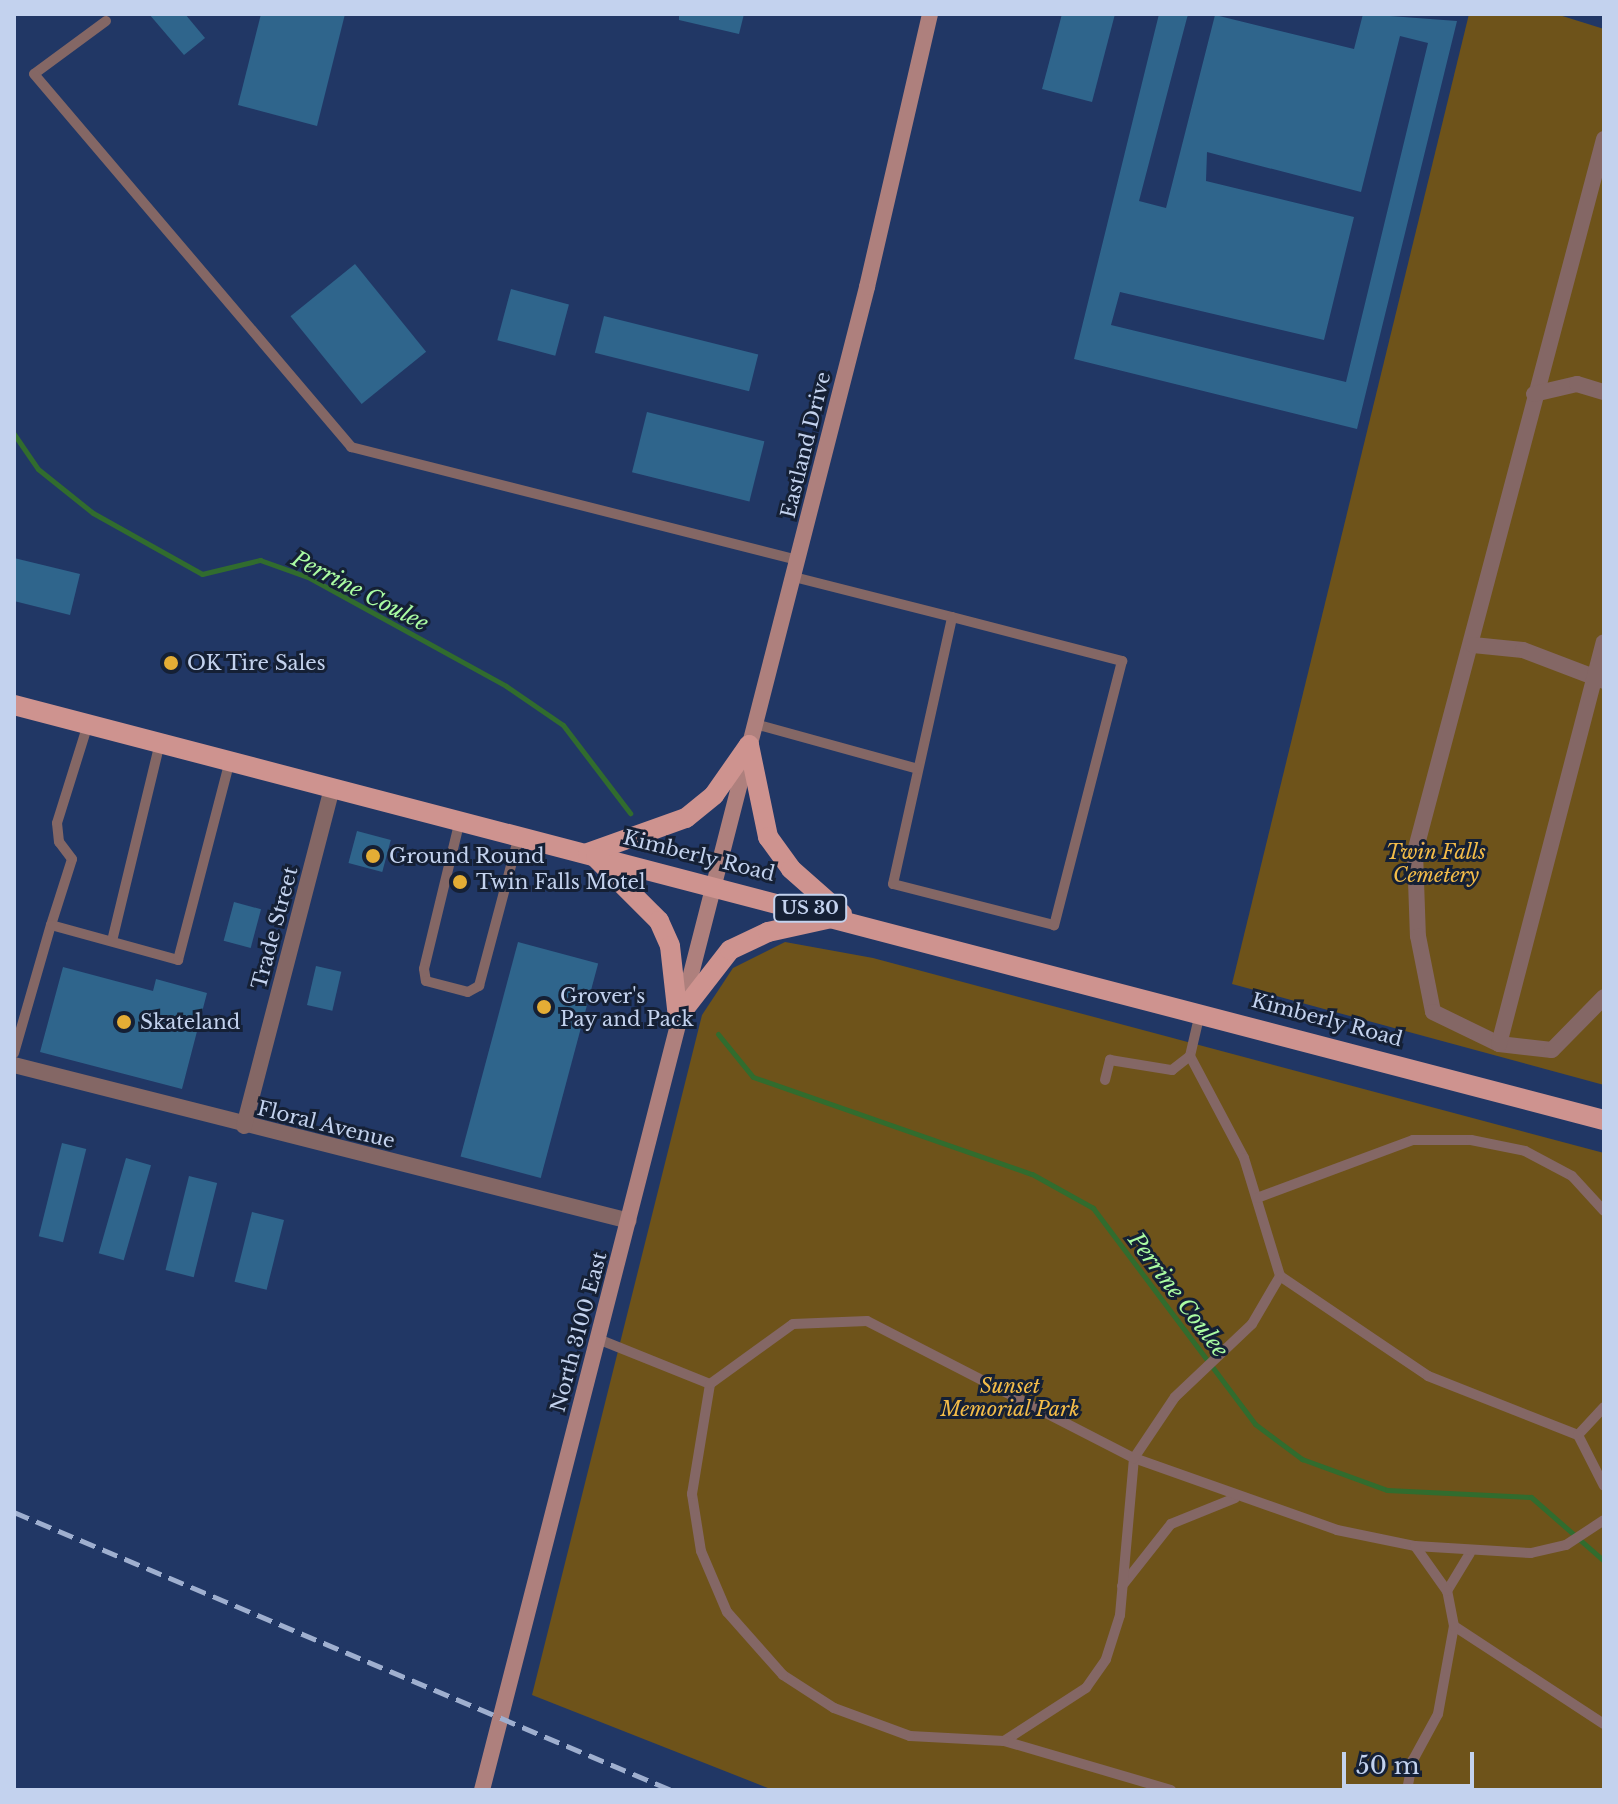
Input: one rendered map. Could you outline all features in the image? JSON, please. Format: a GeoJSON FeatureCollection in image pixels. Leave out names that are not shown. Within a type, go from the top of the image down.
{"type":"FeatureCollection","features":[{"type":"Feature","properties":{"kind":"main road","name":"Eastland Drive"},"geometry":{"type":"LineString","coordinates":[[713,885],[796,568],[930,14]]}},
{"type":"Feature","properties":{"kind":"main road","name":"Kimberly Road"},"geometry":{"type":"LineString","coordinates":[[14,705],[845,917],[1604,1120]]}},
{"type":"Feature","properties":{"kind":"main road"},"geometry":{"type":"LineString","coordinates":[[588,853],[686,818],[714,795],[749,745]]}},
{"type":"Feature","properties":{"kind":"main road"},"geometry":{"type":"LineString","coordinates":[[749,745],[768,837],[791,869],[845,917]]}},
{"type":"Feature","properties":{"kind":"main road"},"geometry":{"type":"LineString","coordinates":[[588,853],[625,880],[659,921],[670,946],[678,1017]]}},
{"type":"Feature","properties":{"kind":"main road","name":"North 3100 East"},"geometry":{"type":"LineString","coordinates":[[482,1790],[713,885]]}},
{"type":"Feature","properties":{"kind":"main road"},"geometry":{"type":"LineString","coordinates":[[678,1017],[730,950],[799,922],[845,917]]}},
{"type":"Feature","properties":{"kind":"street"},"geometry":{"type":"LineString","coordinates":[[1604,139],[1534,394],[1473,645],[1415,852],[1418,936],[1433,1012],[1499,1044],[1552,1050],[1604,997]]}},
{"type":"Feature","properties":{"kind":"street"},"geometry":{"type":"LineString","coordinates":[[1534,394],[1577,384],[1604,392]]}},
{"type":"Feature","properties":{"kind":"street"},"geometry":{"type":"LineString","coordinates":[[1499,1044],[1599,681],[1604,642]]}},
{"type":"Feature","properties":{"kind":"street"},"geometry":{"type":"LineString","coordinates":[[1473,645],[1523,650],[1599,681]]}},
{"type":"Feature","properties":{"kind":"street","name":"Trade Street"},"geometry":{"type":"LineString","coordinates":[[244,1126],[332,788]]}},
{"type":"Feature","properties":{"kind":"street","name":"Floral Avenue"},"geometry":{"type":"LineString","coordinates":[[14,1065],[244,1126],[629,1221]]}},
{"type":"Feature","properties":{"kind":"lane"},"geometry":{"type":"LineString","coordinates":[[106,21],[34,74],[351,447],[796,568],[952,617],[1122,661],[1054,925],[893,884],[952,617]]}},
{"type":"Feature","properties":{"kind":"lane"},"geometry":{"type":"LineString","coordinates":[[14,1053],[72,859],[59,842],[57,823],[88,724]]}},
{"type":"Feature","properties":{"kind":"lane"},"geometry":{"type":"LineString","coordinates":[[755,724],[918,769]]}},
{"type":"Feature","properties":{"kind":"lane"},"geometry":{"type":"LineString","coordinates":[[112,941],[160,743]]}},
{"type":"Feature","properties":{"kind":"lane"},"geometry":{"type":"LineString","coordinates":[[51,925],[178,960],[230,761]]}},
{"type":"Feature","properties":{"kind":"lane"},"geometry":{"type":"LineString","coordinates":[[460,820],[424,969],[426,981],[468,992],[479,986],[519,836]]}},
{"type":"Feature","properties":{"kind":"lane"},"geometry":{"type":"LineString","coordinates":[[1105,1080],[1110,1060],[1172,1070],[1190,1056],[1200,1011]]}},
{"type":"Feature","properties":{"kind":"lane"},"geometry":{"type":"LineString","coordinates":[[1190,1056],[1227,1118],[1257,1198],[1280,1276],[1428,1376],[1578,1435],[1604,1486]]}},
{"type":"Feature","properties":{"kind":"lane"},"geometry":{"type":"LineString","coordinates":[[1257,1198],[1413,1140],[1471,1140],[1525,1151],[1572,1176],[1604,1211]]}},
{"type":"Feature","properties":{"kind":"lane"},"geometry":{"type":"LineString","coordinates":[[1004,1741],[1086,1688],[1106,1659],[1122,1586],[1134,1458],[1198,1377],[1223,1357],[1280,1276]]}},
{"type":"Feature","properties":{"kind":"lane"},"geometry":{"type":"LineString","coordinates":[[1171,1790],[1004,1741],[910,1736],[834,1708],[783,1675],[727,1612],[701,1551],[692,1494],[710,1384],[793,1324],[867,1321],[1134,1458],[1239,1497],[1415,1546],[1470,1553],[1566,1545],[1601,1522]]}},
{"type":"Feature","properties":{"kind":"lane"},"geometry":{"type":"LineString","coordinates":[[598,1339],[710,1384]]}},
{"type":"Feature","properties":{"kind":"lane"},"geometry":{"type":"LineString","coordinates":[[1578,1435],[1604,1407]]}},
{"type":"Feature","properties":{"kind":"lane"},"geometry":{"type":"LineString","coordinates":[[1122,1586],[1171,1524],[1210,1502],[1239,1497]]}},
{"type":"Feature","properties":{"kind":"lane"},"geometry":{"type":"LineString","coordinates":[[1407,1790],[1413,1760],[1438,1714],[1454,1626],[1447,1591],[1415,1546]]}},
{"type":"Feature","properties":{"kind":"lane"},"geometry":{"type":"LineString","coordinates":[[1447,1591],[1470,1553]]}},
{"type":"Feature","properties":{"kind":"lane"},"geometry":{"type":"LineString","coordinates":[[1454,1626],[1604,1724]]}},
{"type":"Feature","properties":{"kind":"green space","name":"Twin Falls Cemetery"},"geometry":{"type":"Polygon","coordinates":[[[1469,14],[1556,14],[1604,29],[1604,1085],[1232,984],[1469,14]]]}},
{"type":"Feature","properties":{"kind":"green space","name":"Sunset Memorial Park"},"geometry":{"type":"Polygon","coordinates":[[[785,942],[873,958],[1604,1153],[1604,1790],[773,1790],[532,1695],[702,1015],[733,968],[785,942]]]}},
{"type":"Feature","properties":{"kind":"building"},"geometry":{"type":"Polygon","coordinates":[[[149,14],[185,14],[205,38],[184,55],[149,14]]]}},
{"type":"Feature","properties":{"kind":"building"},"geometry":{"type":"Polygon","coordinates":[[[261,14],[345,14],[317,126],[238,105],[261,14]]]}},
{"type":"Feature","properties":{"kind":"building"},"geometry":{"type":"Polygon","coordinates":[[[679,14],[744,14],[739,34],[679,20],[679,14]]]}},
{"type":"Feature","properties":{"kind":"building"},"geometry":{"type":"Polygon","coordinates":[[[1062,14],[1115,14],[1092,102],[1042,89],[1062,14]]]}},
{"type":"Feature","properties":{"kind":"building"},"geometry":{"type":"Polygon","coordinates":[[[1159,14],[1188,14],[1139,201],[1166,208],[1215,15],[1354,49],[1363,14],[1457,21],[1357,429],[1074,359],[1159,14]],[[1400,36],[1361,192],[1207,152],[1206,181],[1354,217],[1324,340],[1120,292],[1111,325],[1346,382],[1428,43],[1400,36]]]}},
{"type":"Feature","properties":{"kind":"building"},"geometry":{"type":"Polygon","coordinates":[[[355,264],[426,352],[362,404],[290,316],[355,264]]]}},
{"type":"Feature","properties":{"kind":"building"},"geometry":{"type":"Polygon","coordinates":[[[511,289],[569,305],[555,356],[497,340],[511,289]]]}},
{"type":"Feature","properties":{"kind":"building"},"geometry":{"type":"Polygon","coordinates":[[[604,316],[758,354],[749,391],[595,353],[604,316]]]}},
{"type":"Feature","properties":{"kind":"building"},"geometry":{"type":"Polygon","coordinates":[[[647,412],[764,441],[749,501],[632,472],[647,412]]]}},
{"type":"Feature","properties":{"kind":"building"},"geometry":{"type":"Polygon","coordinates":[[[14,558],[80,574],[70,615],[14,601],[14,558]]]}},
{"type":"Feature","properties":{"kind":"building"},"geometry":{"type":"Polygon","coordinates":[[[357,831],[391,840],[382,872],[348,863],[357,831]]]}},
{"type":"Feature","properties":{"kind":"building"},"geometry":{"type":"Polygon","coordinates":[[[234,902],[261,909],[251,948],[224,941],[234,902]]]}},
{"type":"Feature","properties":{"kind":"building"},"geometry":{"type":"Polygon","coordinates":[[[518,942],[598,963],[541,1178],[461,1156],[518,942]]]}},
{"type":"Feature","properties":{"kind":"building"},"geometry":{"type":"Polygon","coordinates":[[[316,966],[341,972],[332,1011],[307,1005],[316,966]]]}},
{"type":"Feature","properties":{"kind":"building","name":"Skateland"},"geometry":{"type":"Polygon","coordinates":[[[63,967],[153,991],[156,979],[207,993],[182,1089],[40,1052],[63,967]]]}},
{"type":"Feature","properties":{"kind":"building"},"geometry":{"type":"Polygon","coordinates":[[[62,1143],[86,1149],[63,1242],[39,1236],[62,1143]]]}},
{"type":"Feature","properties":{"kind":"building"},"geometry":{"type":"Polygon","coordinates":[[[126,1158],[151,1165],[124,1260],[99,1253],[126,1158]]]}},
{"type":"Feature","properties":{"kind":"building"},"geometry":{"type":"Polygon","coordinates":[[[189,1176],[217,1183],[194,1277],[166,1270],[189,1176]]]}},
{"type":"Feature","properties":{"kind":"building"},"geometry":{"type":"Polygon","coordinates":[[[252,1212],[284,1220],[267,1290],[235,1282],[252,1212]]]}},
{"type":"Feature","properties":{"kind":"waterway","name":"Perrine Coulee"},"geometry":{"type":"LineString","coordinates":[[14,434],[38,469],[93,513],[202,574],[260,560],[308,577],[506,686],[563,725],[630,813]]}},
{"type":"Feature","properties":{"kind":"waterway","name":"Perrine Coulee"},"geometry":{"type":"LineString","coordinates":[[718,1034],[753,1077],[1032,1174],[1093,1208],[1255,1424],[1302,1459],[1387,1490],[1531,1497],[1604,1561]]}},
{"type":"Feature","properties":{"kind":"railway"},"geometry":{"type":"LineString","coordinates":[[14,1512],[671,1790]]}},
{"type":"Feature","properties":{"kind":"place","name":"OK Tire Sales"},"geometry":{"type":"Point","coordinates":[171,663]}},
{"type":"Feature","properties":{"kind":"place","name":"Ground Round"},"geometry":{"type":"Point","coordinates":[373,856]}},
{"type":"Feature","properties":{"kind":"place","name":"Twin Falls Motel"},"geometry":{"type":"Point","coordinates":[460,882]}},
{"type":"Feature","properties":{"kind":"place","name":"Grover's Pay and Pack"},"geometry":{"type":"Point","coordinates":[544,1007]}},
{"type":"Feature","properties":{"kind":"place","name":"Skateland"},"geometry":{"type":"Point","coordinates":[124,1022]}}]}
